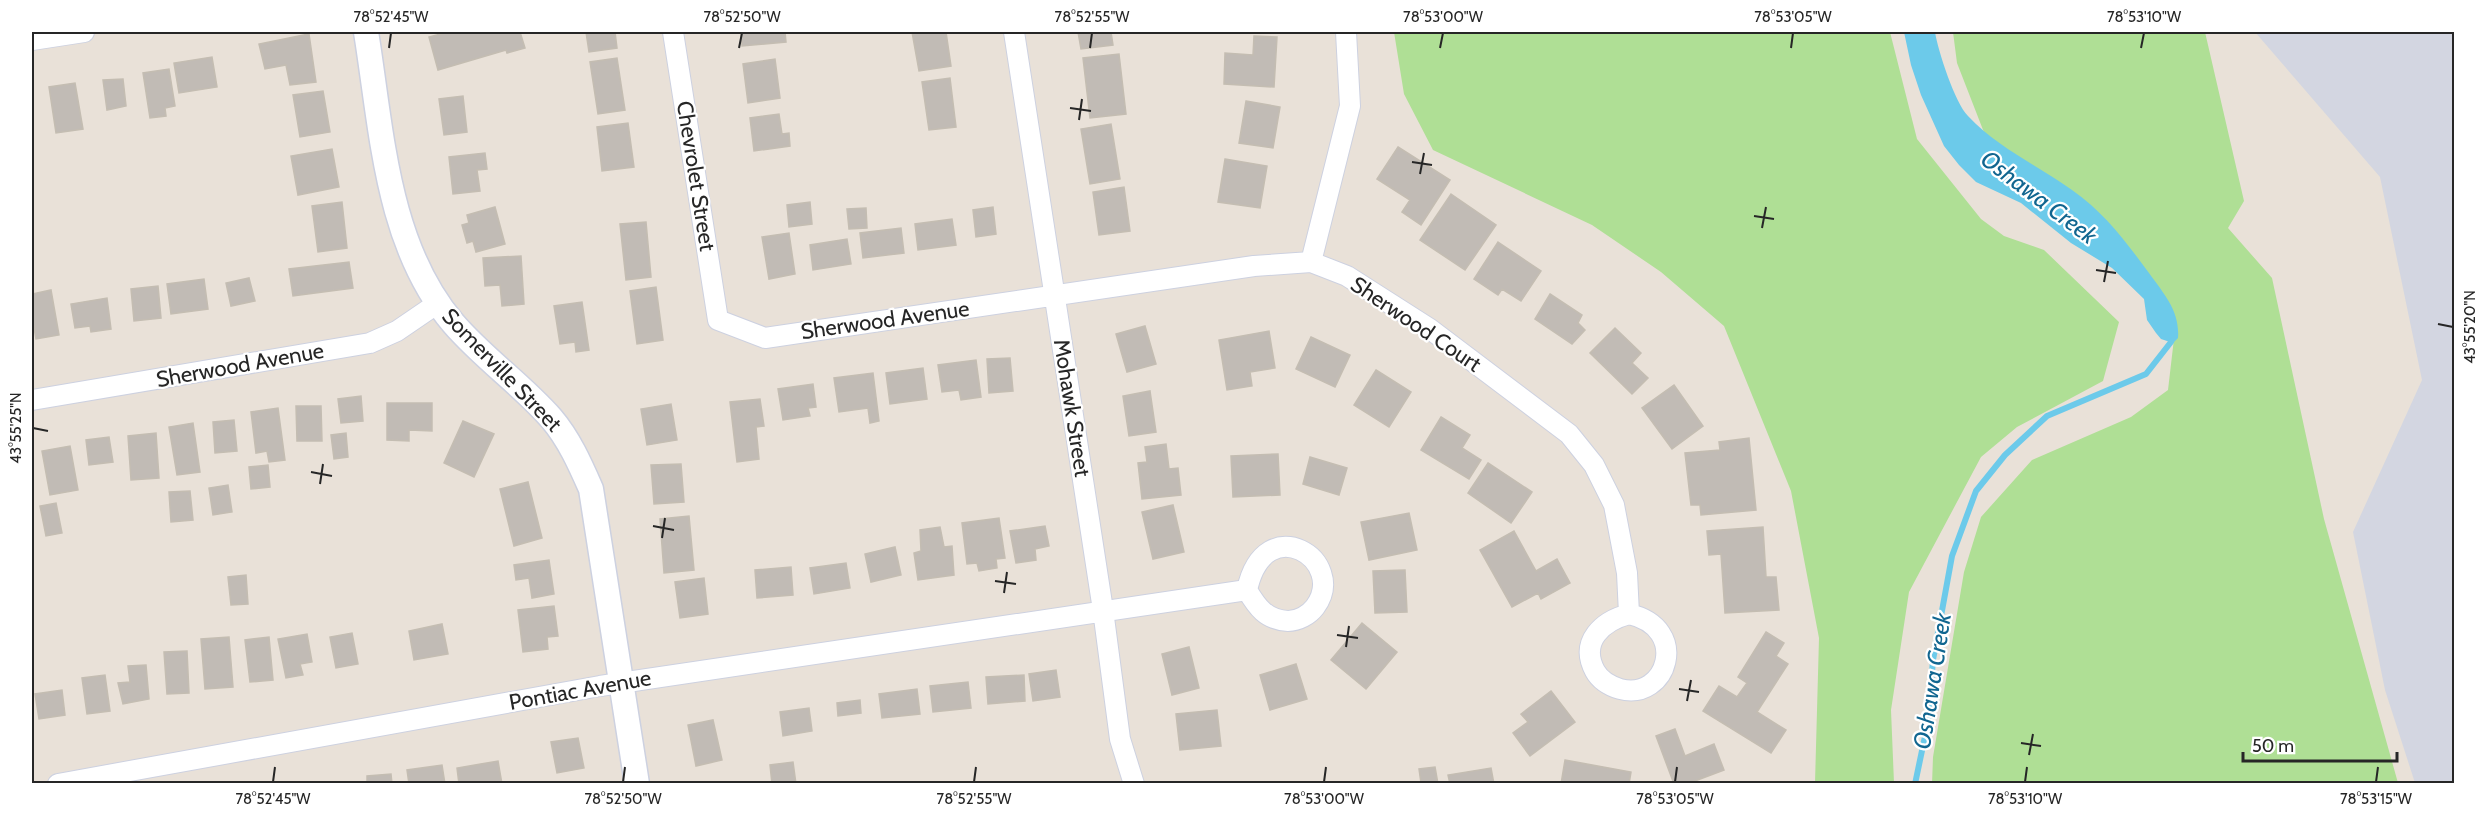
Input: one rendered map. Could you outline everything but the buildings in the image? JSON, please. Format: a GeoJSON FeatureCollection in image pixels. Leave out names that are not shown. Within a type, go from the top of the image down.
{"type":"FeatureCollection","features":[{"type":"Feature","properties":{"kind":"street"},"geometry":{"type":"LineString","coordinates":[[32,40],[84,32]]}},
{"type":"Feature","properties":{"kind":"street","name":"Somerville Street"},"geometry":{"type":"LineString","coordinates":[[366,32],[398,216],[412,258],[438,303],[472,344],[551,418],[575,453],[591,489],[637,783]]}},
{"type":"Feature","properties":{"kind":"street","name":"Chevrolet Street"},"geometry":{"type":"LineString","coordinates":[[674,32],[718,320]]}},
{"type":"Feature","properties":{"kind":"street","name":"Mohawk Street"},"geometry":{"type":"LineString","coordinates":[[1014,32],[1103,610],[1120,739],[1134,783]]}},
{"type":"Feature","properties":{"kind":"street"},"geometry":{"type":"LineString","coordinates":[[1311,262],[1350,106],[1347,32]]}},
{"type":"Feature","properties":{"kind":"street","name":"Sherwood Court"},"geometry":{"type":"LineString","coordinates":[[1054,295],[1254,266],[1311,262],[1347,276],[1430,329],[1569,434],[1594,465],[1614,505],[1627,573],[1629,614]]}},
{"type":"Feature","properties":{"kind":"street","name":"Sherwood Avenue"},"geometry":{"type":"LineString","coordinates":[[718,320],[765,338],[1054,295]]}},
{"type":"Feature","properties":{"kind":"street","name":"Sherwood Avenue"},"geometry":{"type":"LineString","coordinates":[[32,400],[369,343],[397,331],[438,303]]}},
{"type":"Feature","properties":{"kind":"street","name":"Pontiac Avenue"},"geometry":{"type":"LineString","coordinates":[[58,783],[622,683],[1247,590]]}},
{"type":"Feature","properties":{"kind":"shaded area"},"geometry":{"type":"Polygon","coordinates":[[[2255,32],[2454,32],[2454,783],[2415,783],[2385,690],[2353,532],[2422,380],[2380,177],[2255,32]]]}},
{"type":"Feature","properties":{"kind":"green space"},"geometry":{"type":"Polygon","coordinates":[[[1394,32],[1890,32],[1917,139],[1981,219],[2004,236],[2044,250],[2119,322],[2103,381],[2017,427],[1981,457],[1909,592],[1891,710],[1894,783],[1815,783],[1819,638],[1791,491],[1724,326],[1661,272],[1592,225],[1433,150],[1404,94],[1394,32]]]}},
{"type":"Feature","properties":{"kind":"green space"},"geometry":{"type":"Polygon","coordinates":[[[1953,32],[2205,32],[2244,201],[2228,228],[2272,278],[2324,519],[2398,783],[1932,784],[1933,757],[1964,572],[1981,517],[2032,460],[2131,417],[2168,390],[2175,330],[2123,258],[1985,135],[1957,63],[1953,32]]]}},
{"type":"Feature","properties":{"kind":"water"},"geometry":{"type":"Polygon","coordinates":[[[1904,32],[1935,32],[1953,89],[1968,116],[1992,138],[2084,199],[2114,228],[2170,303],[2178,328],[2178,338],[2173,343],[2161,339],[2156,333],[2147,320],[2144,299],[2112,268],[2071,243],[2021,203],[1976,182],[1959,165],[1944,146],[1921,95],[1911,65],[1904,32]]]}},
{"type":"Feature","properties":{"kind":"waterway","name":"Oshawa Creek"},"geometry":{"type":"LineString","coordinates":[[1915,784],[1928,722],[1933,660],[1952,556],[1976,491],[2005,455],[2047,416],[2146,374],[2171,342]]}}]}
